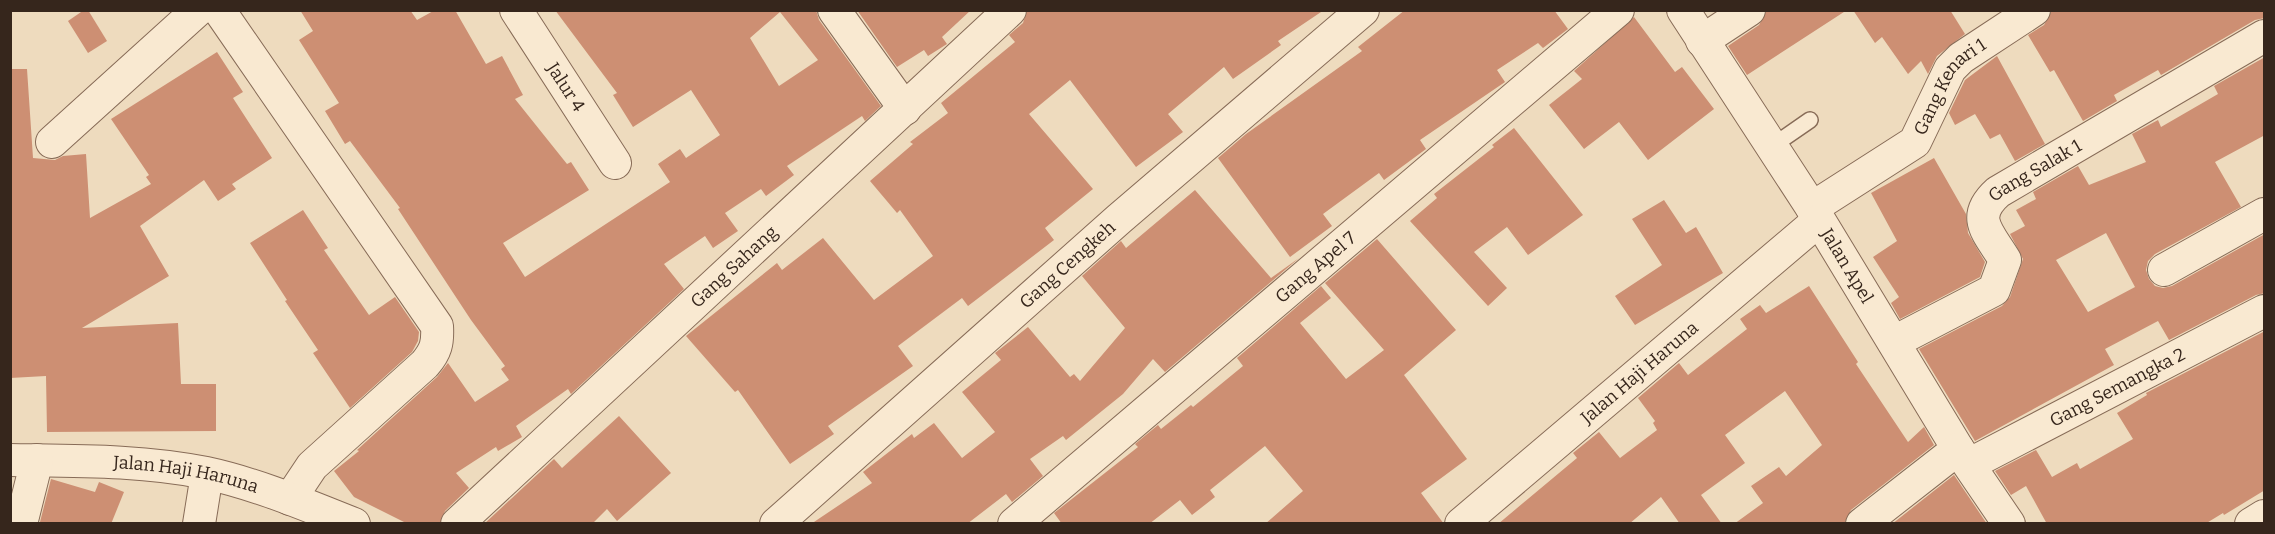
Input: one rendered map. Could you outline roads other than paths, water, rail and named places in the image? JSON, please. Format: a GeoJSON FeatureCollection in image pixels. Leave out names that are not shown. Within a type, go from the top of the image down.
{"type":"FeatureCollection","features":[{"type":"Feature","properties":{"kind":"street"},"geometry":{"type":"LineString","coordinates":[[52,142],[198,10]]}},
{"type":"Feature","properties":{"kind":"street"},"geometry":{"type":"LineString","coordinates":[[219,10],[437,326],[438,340],[435,352],[425,364],[312,466],[290,499]]}},
{"type":"Feature","properties":{"kind":"street","name":"Jalur 4"},"geometry":{"type":"LineString","coordinates":[[516,10],[615,163]]}},
{"type":"Feature","properties":{"kind":"street"},"geometry":{"type":"LineString","coordinates":[[834,10],[905,109]]}},
{"type":"Feature","properties":{"kind":"street","name":"Gang Sahang"},"geometry":{"type":"LineString","coordinates":[[457,524],[1010,10]]}},
{"type":"Feature","properties":{"kind":"street","name":"Gang Cengkeh"},"geometry":{"type":"LineString","coordinates":[[776,524],[1110,227],[1364,10]]}},
{"type":"Feature","properties":{"kind":"street","name":"Gang Apel 7"},"geometry":{"type":"LineString","coordinates":[[1014,524],[1047,513],[1618,10]]}},
{"type":"Feature","properties":{"kind":"street","name":"Jalan Apel"},"geometry":{"type":"LineString","coordinates":[[1683,10],[1815,214],[1964,457],[2009,524]]}},
{"type":"Feature","properties":{"kind":"street"},"geometry":{"type":"LineString","coordinates":[[1702,41],[1749,10]]}},
{"type":"Feature","properties":{"kind":"street","name":"Gang Kenari 1"},"geometry":{"type":"LineString","coordinates":[[1815,214],[1915,142],[1950,69],[1961,58],[2034,10]]}},
{"type":"Feature","properties":{"kind":"street","name":"Gang Salak 1"},"geometry":{"type":"LineString","coordinates":[[1894,342],[1994,290],[2005,260],[1983,223],[1981,214],[1986,203],[1998,192],[2265,36]]}},
{"type":"Feature","properties":{"kind":"street","name":"Jalan Haji Haruna"},"geometry":{"type":"LineString","coordinates":[[1461,524],[1815,214]]}},
{"type":"Feature","properties":{"kind":"street"},"geometry":{"type":"LineString","coordinates":[[2164,270],[2265,214]]}},
{"type":"Feature","properties":{"kind":"street","name":"Gang Semangka 2"},"geometry":{"type":"LineString","coordinates":[[1862,524],[1964,457],[2265,311]]}},
{"type":"Feature","properties":{"kind":"street"},"geometry":{"type":"LineString","coordinates":[[21,524],[24,460]]}},
{"type":"Feature","properties":{"kind":"street","name":"Jalan Haji Haruna"},"geometry":{"type":"LineString","coordinates":[[24,460],[123,462],[207,474],[290,499],[354,524]]}},
{"type":"Feature","properties":{"kind":"street"},"geometry":{"type":"LineString","coordinates":[[199,524],[207,474]]}},
{"type":"Feature","properties":{"kind":"street"},"geometry":{"type":"LineString","coordinates":[[2251,524],[2265,516]]}},
{"type":"Feature","properties":{"kind":"lane"},"geometry":{"type":"LineString","coordinates":[[1771,147],[1810,120]]}}]}
